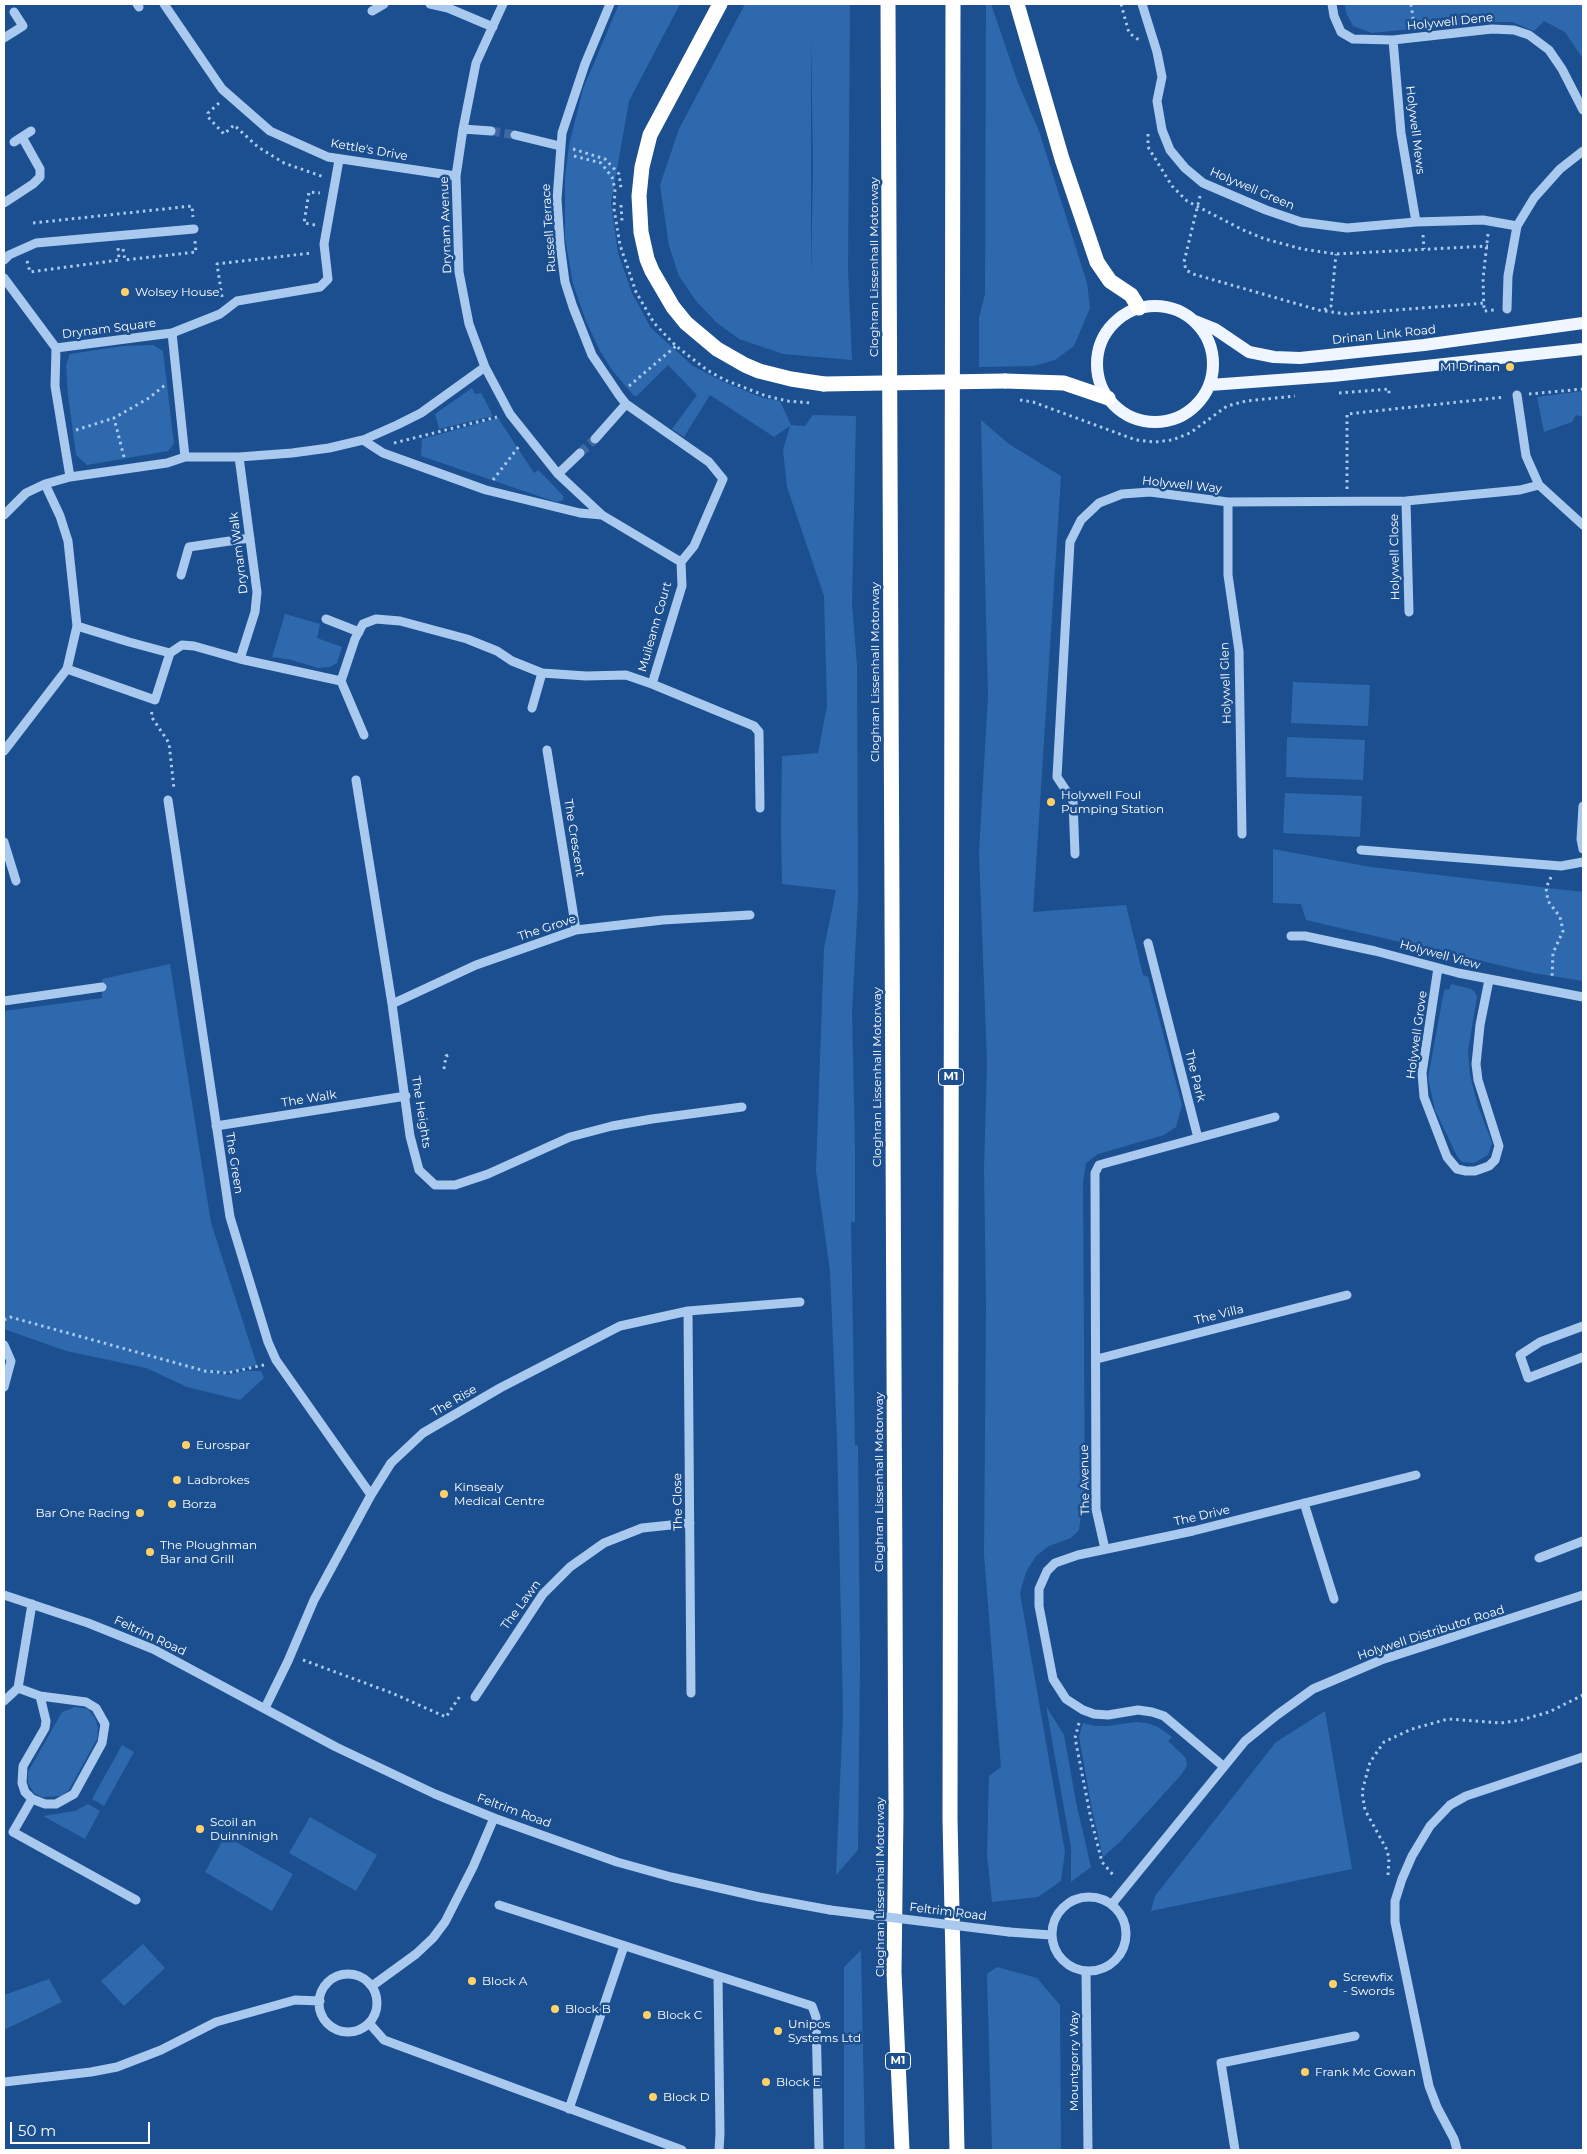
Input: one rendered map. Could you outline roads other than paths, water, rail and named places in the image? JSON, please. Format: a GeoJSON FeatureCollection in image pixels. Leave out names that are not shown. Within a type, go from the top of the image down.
{"type":"FeatureCollection","features":[{"type":"Feature","properties":{"kind":"highway"},"geometry":{"type":"LineString","coordinates":[[720,4],[650,135],[642,167],[639,196],[641,232],[647,259],[656,280],[673,307],[686,323],[717,349],[744,365],[791,380],[824,384],[1005,381],[1064,383],[1108,398]]}},
{"type":"Feature","properties":{"kind":"highway","name":"Cloghran Lissenhall Motorway"},"geometry":{"type":"LineString","coordinates":[[888,4],[896,1813],[894,1972],[902,2150]]}},
{"type":"Feature","properties":{"kind":"highway","name":"M1"},"geometry":{"type":"LineString","coordinates":[[953,4],[950,1818],[957,2150]]}},
{"type":"Feature","properties":{"kind":"highway"},"geometry":{"type":"LineString","coordinates":[[1017,4],[1062,160],[1097,262],[1110,280],[1131,295],[1139,308]]}},
{"type":"Feature","properties":{"kind":"main road"},"geometry":{"type":"LineString","coordinates":[[1163,306],[1186,314],[1206,335],[1212,351],[1214,368],[1210,385],[1201,400],[1188,412],[1172,420],[1154,422],[1136,420],[1120,411],[1108,398],[1101,386],[1097,373],[1097,358],[1106,332],[1126,313],[1139,308],[1163,306]]}},
{"type":"Feature","properties":{"kind":"main road","name":"Drinan Link Road"},"geometry":{"type":"LineString","coordinates":[[1195,322],[1215,330],[1249,352],[1291,358],[1424,345],[1583,323]]}},
{"type":"Feature","properties":{"kind":"main road"},"geometry":{"type":"LineString","coordinates":[[1210,385],[1333,376],[1583,349]]}},
{"type":"Feature","properties":{"kind":"street","name":"Kettle's Drive"},"geometry":{"type":"LineString","coordinates":[[164,4],[222,89],[270,131],[328,157],[340,160],[456,176]]}},
{"type":"Feature","properties":{"kind":"street"},"geometry":{"type":"LineString","coordinates":[[372,11],[384,4]]}},
{"type":"Feature","properties":{"kind":"street"},"geometry":{"type":"LineString","coordinates":[[430,4],[448,8],[492,27]]}},
{"type":"Feature","properties":{"kind":"street","name":"Drynam Avenue"},"geometry":{"type":"LineString","coordinates":[[503,4],[476,63],[462,129],[456,176],[459,272],[469,324],[485,367],[510,414],[526,437],[558,474],[602,515],[681,562]]}},
{"type":"Feature","properties":{"kind":"street","name":"Russell Terrace"},"geometry":{"type":"LineString","coordinates":[[610,4],[585,64],[562,133],[557,199],[565,282],[573,308],[592,355],[626,404],[709,462],[723,479],[694,546],[681,562]]}},
{"type":"Feature","properties":{"kind":"street","name":"Holywell Green"},"geometry":{"type":"LineString","coordinates":[[1142,4],[1157,52],[1162,77],[1158,101],[1162,130],[1170,150],[1185,168],[1203,183],[1266,210],[1301,222],[1347,228],[1416,222],[1482,220],[1517,226]]}},
{"type":"Feature","properties":{"kind":"street","name":"Holywell Dene"},"geometry":{"type":"LineString","coordinates":[[1332,4],[1334,16],[1341,32],[1353,39],[1393,40],[1492,29],[1514,30],[1529,35],[1549,50],[1562,69],[1583,110]]}},
{"type":"Feature","properties":{"kind":"street"},"geometry":{"type":"LineString","coordinates":[[4,38],[23,26],[14,12]]}},
{"type":"Feature","properties":{"kind":"street","name":"Holywell Mews"},"geometry":{"type":"LineString","coordinates":[[1393,40],[1401,133],[1416,222]]}},
{"type":"Feature","properties":{"kind":"street"},"geometry":{"type":"LineString","coordinates":[[462,129],[491,131]]}},
{"type":"Feature","properties":{"kind":"street"},"geometry":{"type":"LineString","coordinates":[[4,203],[33,184],[40,177],[40,169],[18,140],[31,132]]}},
{"type":"Feature","properties":{"kind":"street"},"geometry":{"type":"LineString","coordinates":[[515,135],[560,146]]}},
{"type":"Feature","properties":{"kind":"street"},"geometry":{"type":"LineString","coordinates":[[1507,309],[1508,276],[1517,226],[1534,198],[1560,169],[1583,151]]}},
{"type":"Feature","properties":{"kind":"street","name":"Drynam Square"},"geometry":{"type":"LineString","coordinates":[[70,477],[55,386],[56,348],[172,333],[220,314],[237,301],[320,287],[328,279],[324,244],[340,160]]}},
{"type":"Feature","properties":{"kind":"street"},"geometry":{"type":"LineString","coordinates":[[4,260],[36,243],[194,230]]}},
{"type":"Feature","properties":{"kind":"street"},"geometry":{"type":"LineString","coordinates":[[4,278],[56,348]]}},
{"type":"Feature","properties":{"kind":"street","name":"Drynam Square"},"geometry":{"type":"LineString","coordinates":[[172,333],[185,457]]}},
{"type":"Feature","properties":{"kind":"street"},"geometry":{"type":"LineString","coordinates":[[4,514],[26,493],[45,484],[70,477],[167,463],[185,457],[239,457],[329,448],[363,440],[398,426],[485,367]]}},
{"type":"Feature","properties":{"kind":"street"},"geometry":{"type":"LineString","coordinates":[[1517,396],[1526,456],[1539,485],[1583,525]]}},
{"type":"Feature","properties":{"kind":"street"},"geometry":{"type":"LineString","coordinates":[[595,439],[626,404]]}},
{"type":"Feature","properties":{"kind":"street"},"geometry":{"type":"LineString","coordinates":[[363,440],[382,453],[486,490],[580,513],[602,515]]}},
{"type":"Feature","properties":{"kind":"street"},"geometry":{"type":"LineString","coordinates":[[558,474],[580,453]]}},
{"type":"Feature","properties":{"kind":"street","name":"Drynam Walk"},"geometry":{"type":"LineString","coordinates":[[239,457],[257,592],[255,612],[240,659]]}},
{"type":"Feature","properties":{"kind":"street"},"geometry":{"type":"LineString","coordinates":[[4,751],[67,669],[77,626],[68,541],[60,516],[45,484]]}},
{"type":"Feature","properties":{"kind":"street","name":"Holywell Way"},"geometry":{"type":"LineString","coordinates":[[1075,854],[1073,801],[1057,777],[1070,542],[1081,520],[1099,503],[1122,494],[1150,492],[1228,502],[1347,503],[1406,501],[1520,490],[1539,485]]}},
{"type":"Feature","properties":{"kind":"street","name":"Holywell Close"},"geometry":{"type":"LineString","coordinates":[[1406,501],[1409,612]]}},
{"type":"Feature","properties":{"kind":"street","name":"Holywell Glen"},"geometry":{"type":"LineString","coordinates":[[1228,502],[1228,575],[1239,651],[1242,834]]}},
{"type":"Feature","properties":{"kind":"street"},"geometry":{"type":"LineString","coordinates":[[181,575],[190,547],[250,538]]}},
{"type":"Feature","properties":{"kind":"street","name":"Muileann Court"},"geometry":{"type":"LineString","coordinates":[[652,684],[682,586],[681,562]]}},
{"type":"Feature","properties":{"kind":"street"},"geometry":{"type":"LineString","coordinates":[[326,619],[359,632]]}},
{"type":"Feature","properties":{"kind":"street"},"geometry":{"type":"LineString","coordinates":[[364,735],[341,681],[363,624],[376,619],[400,620],[467,639],[542,673],[586,676],[626,675],[754,726],[759,732],[760,808]]}},
{"type":"Feature","properties":{"kind":"street"},"geometry":{"type":"LineString","coordinates":[[77,626],[128,642],[170,652]]}},
{"type":"Feature","properties":{"kind":"street"},"geometry":{"type":"LineString","coordinates":[[67,669],[156,700],[170,652],[182,645],[194,646],[240,659],[341,681]]}},
{"type":"Feature","properties":{"kind":"street"},"geometry":{"type":"LineString","coordinates":[[532,708],[542,673]]}},
{"type":"Feature","properties":{"kind":"street","name":"The Crescent"},"geometry":{"type":"LineString","coordinates":[[547,750],[576,930]]}},
{"type":"Feature","properties":{"kind":"street","name":"The Heights"},"geometry":{"type":"LineString","coordinates":[[356,780],[406,1096],[410,1136],[419,1170],[435,1185],[455,1185],[488,1174],[570,1137],[612,1126],[742,1107]]}},
{"type":"Feature","properties":{"kind":"street","name":"The Green"},"geometry":{"type":"LineString","coordinates":[[168,800],[230,1217],[262,1324],[276,1360],[286,1378],[371,1496]]}},
{"type":"Feature","properties":{"kind":"street"},"geometry":{"type":"LineString","coordinates":[[1583,806],[1581,839],[1583,848]]}},
{"type":"Feature","properties":{"kind":"street"},"geometry":{"type":"LineString","coordinates":[[4,842],[16,881]]}},
{"type":"Feature","properties":{"kind":"street"},"geometry":{"type":"LineString","coordinates":[[1361,850],[1561,866],[1583,862]]}},
{"type":"Feature","properties":{"kind":"street","name":"The Grove"},"geometry":{"type":"LineString","coordinates":[[392,1004],[476,965],[576,930],[663,920],[750,914]]}},
{"type":"Feature","properties":{"kind":"street","name":"Holywell View"},"geometry":{"type":"LineString","coordinates":[[1291,936],[1305,936],[1375,951],[1489,980],[1583,997]]}},
{"type":"Feature","properties":{"kind":"street","name":"The Park"},"geometry":{"type":"LineString","coordinates":[[1148,943],[1198,1138]]}},
{"type":"Feature","properties":{"kind":"street","name":"Holywell Grove"},"geometry":{"type":"LineString","coordinates":[[1438,968],[1422,1084],[1425,1104],[1447,1157],[1457,1169],[1466,1171],[1475,1171],[1489,1166],[1495,1160],[1499,1146],[1478,1080],[1476,1064],[1480,1025],[1489,980]]}},
{"type":"Feature","properties":{"kind":"street"},"geometry":{"type":"LineString","coordinates":[[4,1002],[102,987]]}},
{"type":"Feature","properties":{"kind":"street","name":"The Walk"},"geometry":{"type":"LineString","coordinates":[[216,1126],[406,1096]]}},
{"type":"Feature","properties":{"kind":"street"},"geometry":{"type":"LineString","coordinates":[[1198,1138],[1275,1117]]}},
{"type":"Feature","properties":{"kind":"street","name":"The Avenue"},"geometry":{"type":"LineString","coordinates":[[1105,1549],[1096,1509],[1097,1359],[1094,1188],[1096,1169],[1099,1165],[1112,1160],[1198,1138]]}},
{"type":"Feature","properties":{"kind":"street","name":"The Villa"},"geometry":{"type":"LineString","coordinates":[[1097,1359],[1347,1295]]}},
{"type":"Feature","properties":{"kind":"street","name":"The Rise"},"geometry":{"type":"LineString","coordinates":[[265,1708],[314,1600],[371,1496],[391,1464],[423,1433],[491,1393],[620,1326],[688,1311],[800,1302]]}},
{"type":"Feature","properties":{"kind":"street","name":"The Close"},"geometry":{"type":"LineString","coordinates":[[688,1311],[691,1694]]}},
{"type":"Feature","properties":{"kind":"street"},"geometry":{"type":"LineString","coordinates":[[1583,1326],[1540,1342],[1520,1355],[1528,1378],[1583,1357]]}},
{"type":"Feature","properties":{"kind":"street"},"geometry":{"type":"LineString","coordinates":[[4,1345],[11,1361],[4,1387]]}},
{"type":"Feature","properties":{"kind":"street","name":"The Drive"},"geometry":{"type":"LineString","coordinates":[[1105,1549],[1193,1531],[1416,1475]]}},
{"type":"Feature","properties":{"kind":"street"},"geometry":{"type":"LineString","coordinates":[[1304,1503],[1334,1600]]}},
{"type":"Feature","properties":{"kind":"street","name":"The Lawn"},"geometry":{"type":"LineString","coordinates":[[475,1697],[543,1594],[570,1567],[604,1543],[642,1528],[690,1523]]}},
{"type":"Feature","properties":{"kind":"street"},"geometry":{"type":"LineString","coordinates":[[1539,1558],[1583,1541]]}},
{"type":"Feature","properties":{"kind":"street"},"geometry":{"type":"LineString","coordinates":[[1105,1549],[1060,1561],[1047,1571],[1042,1579],[1039,1589],[1039,1606],[1053,1678],[1058,1689],[1074,1705],[1094,1714],[1138,1710],[1164,1716],[1222,1766]]}},
{"type":"Feature","properties":{"kind":"street","name":"Feltrim Road"},"geometry":{"type":"LineString","coordinates":[[4,1595],[126,1636],[336,1747],[435,1794],[494,1818],[617,1862],[671,1877],[759,1897],[830,1910],[1009,1932],[1052,1935]]}},
{"type":"Feature","properties":{"kind":"street","name":"Holywell Distributor Road"},"geometry":{"type":"LineString","coordinates":[[1112,1904],[1222,1766],[1245,1741],[1277,1715],[1313,1690],[1381,1660],[1583,1595]]}},
{"type":"Feature","properties":{"kind":"street"},"geometry":{"type":"LineString","coordinates":[[4,1701],[18,1688],[32,1604]]}},
{"type":"Feature","properties":{"kind":"street"},"geometry":{"type":"LineString","coordinates":[[18,1688],[40,1696],[86,1702],[96,1708],[105,1724],[102,1743],[74,1794],[56,1804],[45,1804],[32,1799],[25,1792],[22,1774],[23,1766],[46,1721],[40,1696]]}},
{"type":"Feature","properties":{"kind":"street"},"geometry":{"type":"LineString","coordinates":[[1457,2150],[1454,2139],[1437,2107],[1429,2086],[1395,1922],[1395,1901],[1412,1856],[1430,1826],[1450,1805],[1466,1796],[1583,1757]]}},
{"type":"Feature","properties":{"kind":"street"},"geometry":{"type":"LineString","coordinates":[[32,1799],[13,1832],[136,1900]]}},
{"type":"Feature","properties":{"kind":"street"},"geometry":{"type":"LineString","coordinates":[[372,1986],[416,1954],[433,1938],[445,1922],[473,1867],[494,1818]]}},
{"type":"Feature","properties":{"kind":"street"},"geometry":{"type":"LineString","coordinates":[[1092,1897],[1112,1904],[1126,1924],[1127,1936],[1125,1948],[1109,1966],[1098,1971],[1086,1972],[1066,1964],[1056,1951],[1052,1935],[1057,1915],[1072,1901],[1092,1897]]}},
{"type":"Feature","properties":{"kind":"street"},"geometry":{"type":"LineString","coordinates":[[499,1905],[812,2006],[816,2017],[819,2150]]}},
{"type":"Feature","properties":{"kind":"street"},"geometry":{"type":"LineString","coordinates":[[569,2109],[624,1946]]}},
{"type":"Feature","properties":{"kind":"street","name":"Mountgorry Way"},"geometry":{"type":"LineString","coordinates":[[1086,1972],[1088,2150]]}},
{"type":"Feature","properties":{"kind":"street"},"geometry":{"type":"LineString","coordinates":[[341,1975],[358,1975],[372,1986],[378,2005],[375,2015],[369,2023],[353,2031],[344,2031],[335,2028],[323,2017],[320,2001],[326,1984],[341,1975]]}},
{"type":"Feature","properties":{"kind":"street"},"geometry":{"type":"LineString","coordinates":[[718,1976],[719,2150]]}},
{"type":"Feature","properties":{"kind":"street"},"geometry":{"type":"LineString","coordinates":[[4,2082],[118,2067],[161,2050],[216,2022],[295,2000],[320,2001]]}},
{"type":"Feature","properties":{"kind":"street"},"geometry":{"type":"LineString","coordinates":[[369,2023],[384,2040],[682,2150]]}},
{"type":"Feature","properties":{"kind":"street"},"geometry":{"type":"LineString","coordinates":[[1235,2150],[1221,2063],[1355,2036]]}},
{"type":"Feature","properties":{"kind":"tunnel"},"geometry":{"type":"LineString","coordinates":[[491,131],[515,135]]}},
{"type":"Feature","properties":{"kind":"tunnel"},"geometry":{"type":"LineString","coordinates":[[580,453],[595,439]]}},
{"type":"Feature","properties":{"kind":"place","name":"Wolsey House"},"geometry":{"type":"Point","coordinates":[125,292]}},
{"type":"Feature","properties":{"kind":"place","name":"M1 Drinan"},"geometry":{"type":"Point","coordinates":[1510,367]}},
{"type":"Feature","properties":{"kind":"place","name":"Holywell Foul Pumping Station"},"geometry":{"type":"Point","coordinates":[1051,802]}},
{"type":"Feature","properties":{"kind":"place","name":"Eurospar"},"geometry":{"type":"Point","coordinates":[186,1445]}},
{"type":"Feature","properties":{"kind":"place","name":"Ladbrokes"},"geometry":{"type":"Point","coordinates":[177,1480]}},
{"type":"Feature","properties":{"kind":"place","name":"Kinsealy Medical Centre"},"geometry":{"type":"Point","coordinates":[444,1494]}},
{"type":"Feature","properties":{"kind":"place","name":"Borza"},"geometry":{"type":"Point","coordinates":[172,1504]}},
{"type":"Feature","properties":{"kind":"place","name":"Bar One Racing"},"geometry":{"type":"Point","coordinates":[140,1513]}},
{"type":"Feature","properties":{"kind":"place","name":"The Ploughman Bar and Grill"},"geometry":{"type":"Point","coordinates":[150,1552]}},
{"type":"Feature","properties":{"kind":"place","name":"Scoil an Duinnínigh"},"geometry":{"type":"Point","coordinates":[200,1829]}},
{"type":"Feature","properties":{"kind":"place","name":"Block A"},"geometry":{"type":"Point","coordinates":[472,1981]}},
{"type":"Feature","properties":{"kind":"place","name":"Screwfix - Swords"},"geometry":{"type":"Point","coordinates":[1333,1984]}},
{"type":"Feature","properties":{"kind":"place","name":"Block B"},"geometry":{"type":"Point","coordinates":[555,2009]}},
{"type":"Feature","properties":{"kind":"place","name":"Block C"},"geometry":{"type":"Point","coordinates":[647,2015]}},
{"type":"Feature","properties":{"kind":"place","name":"Unipos Systems Ltd"},"geometry":{"type":"Point","coordinates":[778,2031]}},
{"type":"Feature","properties":{"kind":"place","name":"Frank Mc Gowan"},"geometry":{"type":"Point","coordinates":[1305,2072]}},
{"type":"Feature","properties":{"kind":"place","name":"Block E"},"geometry":{"type":"Point","coordinates":[766,2082]}},
{"type":"Feature","properties":{"kind":"place","name":"Block D"},"geometry":{"type":"Point","coordinates":[653,2097]}}]}
